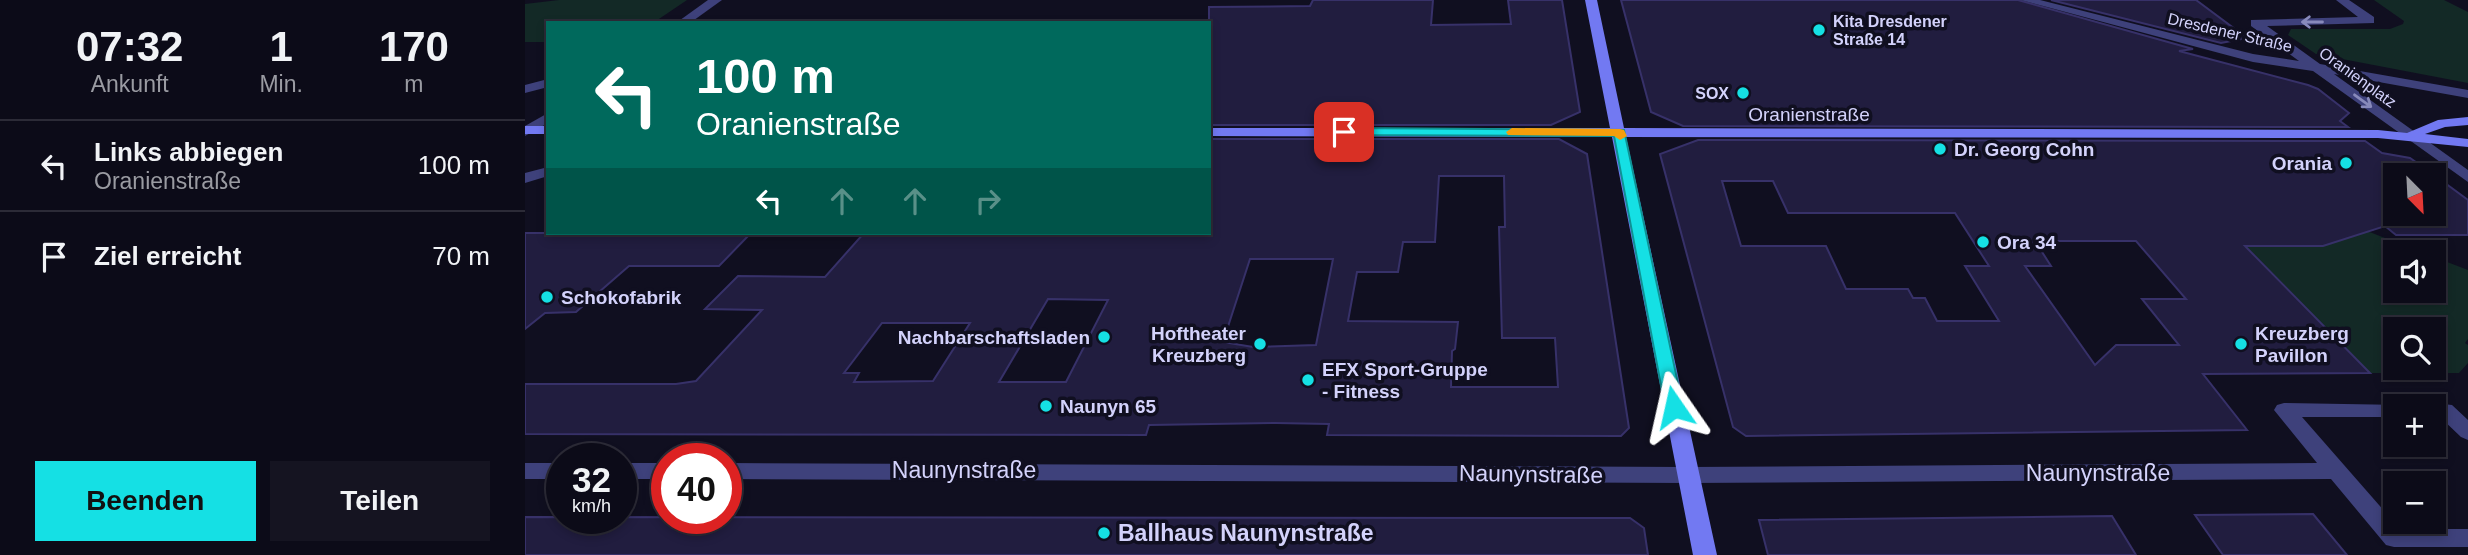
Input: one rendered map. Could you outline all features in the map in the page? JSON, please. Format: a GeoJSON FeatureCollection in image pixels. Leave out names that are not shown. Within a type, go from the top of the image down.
{"type":"FeatureCollection","features":[{"type":"Feature","properties":{"kind":"street"},"geometry":{"type":"LineString","coordinates":[[686,21],[716,0]]}},
{"type":"Feature","properties":{"kind":"street"},"geometry":{"type":"LineString","coordinates":[[1591,0],[1705,555]]}},
{"type":"Feature","properties":{"kind":"street","name":"Dresdener Straße"},"geometry":{"type":"LineString","coordinates":[[2027,0],[2253,58],[2468,94]]}},
{"type":"Feature","properties":{"kind":"street","name":"Oranienplatz"},"geometry":{"type":"LineString","coordinates":[[2342,0],[2370,20],[2255,23],[2468,177]]}},
{"type":"Feature","properties":{"kind":"street"},"geometry":{"type":"LineString","coordinates":[[525,89],[546,84]]}},
{"type":"Feature","properties":{"kind":"street"},"geometry":{"type":"LineString","coordinates":[[526,131],[546,118]]}},
{"type":"Feature","properties":{"kind":"street","name":"Oranienstraße"},"geometry":{"type":"LineString","coordinates":[[2410,135],[2443,123],[2468,121]]}},
{"type":"Feature","properties":{"kind":"street"},"geometry":{"type":"LineString","coordinates":[[526,131],[546,130]]}},
{"type":"Feature","properties":{"kind":"street","name":"Oranienstraße"},"geometry":{"type":"LineString","coordinates":[[1211,132],[2410,135],[2468,143]]}},
{"type":"Feature","properties":{"kind":"street"},"geometry":{"type":"LineString","coordinates":[[525,178],[546,172]]}},
{"type":"Feature","properties":{"kind":"street"},"geometry":{"type":"LineString","coordinates":[[2383,410],[2284,410],[2393,538],[2468,538]]}},
{"type":"Feature","properties":{"kind":"street"},"geometry":{"type":"LineString","coordinates":[[2446,411],[2468,432]]}},
{"type":"Feature","properties":{"kind":"street"},"geometry":{"type":"LineString","coordinates":[[525,471],[546,471]]}},
{"type":"Feature","properties":{"kind":"street","name":"Naunynstraße"},"geometry":{"type":"LineString","coordinates":[[742,471],[1687,475],[2335,471]]}},
{"type":"Feature","properties":{"kind":"green space"},"geometry":{"type":"Polygon","coordinates":[[[559,0],[687,0],[656,21],[546,21],[546,42],[525,42],[525,4],[559,0]]]}},
{"type":"Feature","properties":{"kind":"green space"},"geometry":{"type":"Polygon","coordinates":[[[2374,0],[2444,0],[2468,12],[2468,83],[2316,54],[2288,35],[2291,29],[2390,29],[2403,24],[2404,21],[2374,0]]]}},
{"type":"Feature","properties":{"kind":"green space"},"geometry":{"type":"Polygon","coordinates":[[[2367,231],[2390,240],[2383,240],[2383,303],[2446,303],[2446,262],[2468,270],[2468,339],[2465,343],[2468,345],[2468,363],[2459,373],[2446,373],[2446,317],[2383,317],[2383,373],[2370,373],[2246,246],[2323,246],[2367,231]]]}},
{"type":"Feature","properties":{"kind":"building"},"geometry":{"type":"Polygon","coordinates":[[[1313,0],[1433,0],[1431,25],[1511,24],[1508,0],[1562,0],[1580,112],[1551,125],[1211,125],[1209,7],[1310,6],[1313,0]]]}},
{"type":"Feature","properties":{"kind":"building"},"geometry":{"type":"Polygon","coordinates":[[[1621,0],[2018,0],[2193,49],[2179,51],[2308,85],[2318,89],[2349,113],[2340,121],[2348,127],[1683,126],[1651,112],[1621,0]]]}},
{"type":"Feature","properties":{"kind":"building"},"geometry":{"type":"Polygon","coordinates":[[[2051,0],[2196,0],[2247,38],[2221,43],[2051,0]]]}},
{"type":"Feature","properties":{"kind":"building"},"geometry":{"type":"Polygon","coordinates":[[[1211,139],[1559,139],[1587,154],[1629,428],[1621,436],[1327,435],[1329,424],[1276,423],[1149,425],[1146,435],[525,434],[525,384],[676,384],[696,381],[762,310],[705,309],[738,276],[825,277],[862,235],[1211,235],[1211,139]],[[1439,176],[1435,242],[1403,242],[1398,272],[1357,272],[1348,321],[1458,322],[1455,349],[1452,351],[1451,387],[1558,387],[1555,338],[1502,338],[1499,227],[1505,227],[1504,176],[1439,176]],[[1250,259],[1223,342],[1253,347],[1316,345],[1333,259],[1250,259]],[[1048,299],[999,382],[1066,382],[1108,300],[1048,299]],[[882,323],[844,373],[859,373],[854,382],[933,381],[970,323],[882,323]]]}},
{"type":"Feature","properties":{"kind":"building"},"geometry":{"type":"Polygon","coordinates":[[[1698,140],[2365,141],[2382,153],[2410,158],[2417,163],[2383,163],[2385,226],[2323,246],[2245,246],[2370,373],[2203,374],[2247,430],[1746,436],[1733,427],[1660,154],[1698,140]],[[1722,181],[1741,246],[1826,246],[1846,289],[1908,289],[1913,298],[1925,298],[1937,321],[1999,321],[1965,266],[1989,266],[1955,213],[1788,213],[1773,181],[1722,181]],[[2035,241],[2051,266],[2025,266],[2095,365],[2116,345],[2179,345],[2142,299],[2186,299],[2136,241],[2035,241]]]}},
{"type":"Feature","properties":{"kind":"building"},"geometry":{"type":"Polygon","coordinates":[[[2447,185],[2468,200],[2468,235],[2396,235],[2385,226],[2447,226],[2447,185]]]}},
{"type":"Feature","properties":{"kind":"building"},"geometry":{"type":"Polygon","coordinates":[[[525,233],[749,235],[719,266],[629,266],[576,312],[545,313],[525,329],[525,233]]]}},
{"type":"Feature","properties":{"kind":"building"},"geometry":{"type":"Polygon","coordinates":[[[2313,514],[2347,555],[2223,555],[2195,515],[2313,514]]]}},
{"type":"Feature","properties":{"kind":"building"},"geometry":{"type":"Polygon","coordinates":[[[2112,516],[2136,555],[1768,555],[1759,520],[2112,516]]]}},
{"type":"Feature","properties":{"kind":"building"},"geometry":{"type":"Polygon","coordinates":[[[525,517],[546,517],[546,534],[637,534],[637,517],[651,517],[651,534],[742,534],[742,517],[1630,518],[1644,528],[1648,555],[525,555],[525,517]]]}},
{"type":"Feature","properties":{"kind":"slow traffic"},"geometry":{"type":"LineString","coordinates":[[1512,132],[1620,132],[1620,136]]}},
{"type":"Feature","properties":{"kind":"place","name":"Kita Dresdener Straße 14"},"geometry":{"type":"Point","coordinates":[1819,30]}},
{"type":"Feature","properties":{"kind":"place","name":"SOX"},"geometry":{"type":"Point","coordinates":[1743,93]}},
{"type":"Feature","properties":{"kind":"place","name":"Dr. Georg Cohn"},"geometry":{"type":"Point","coordinates":[1940,149]}},
{"type":"Feature","properties":{"kind":"place","name":"Orania"},"geometry":{"type":"Point","coordinates":[2346,163]}},
{"type":"Feature","properties":{"kind":"place","name":"Ora 34"},"geometry":{"type":"Point","coordinates":[1983,242]}},
{"type":"Feature","properties":{"kind":"place","name":"Schokofabrik"},"geometry":{"type":"Point","coordinates":[547,297]}},
{"type":"Feature","properties":{"kind":"place","name":"Nachbarschaftsladen"},"geometry":{"type":"Point","coordinates":[1104,337]}},
{"type":"Feature","properties":{"kind":"place","name":"Hoftheater Kreuzberg"},"geometry":{"type":"Point","coordinates":[1260,344]}},
{"type":"Feature","properties":{"kind":"place","name":"Kreuzberg Pavillon"},"geometry":{"type":"Point","coordinates":[2241,344]}},
{"type":"Feature","properties":{"kind":"place","name":"EFX Sport-Gruppe - Fitness"},"geometry":{"type":"Point","coordinates":[1308,380]}},
{"type":"Feature","properties":{"kind":"place","name":"Naunyn 65"},"geometry":{"type":"Point","coordinates":[1046,406]}},
{"type":"Feature","properties":{"kind":"place","name":"Ballhaus Naunynstraße"},"geometry":{"type":"Point","coordinates":[1104,533]}},
{"type":"Feature","properties":{"kind":"route"},"geometry":{"type":"LineString","coordinates":[[1344,132],[1620,132],[1674,407]]}}]}
